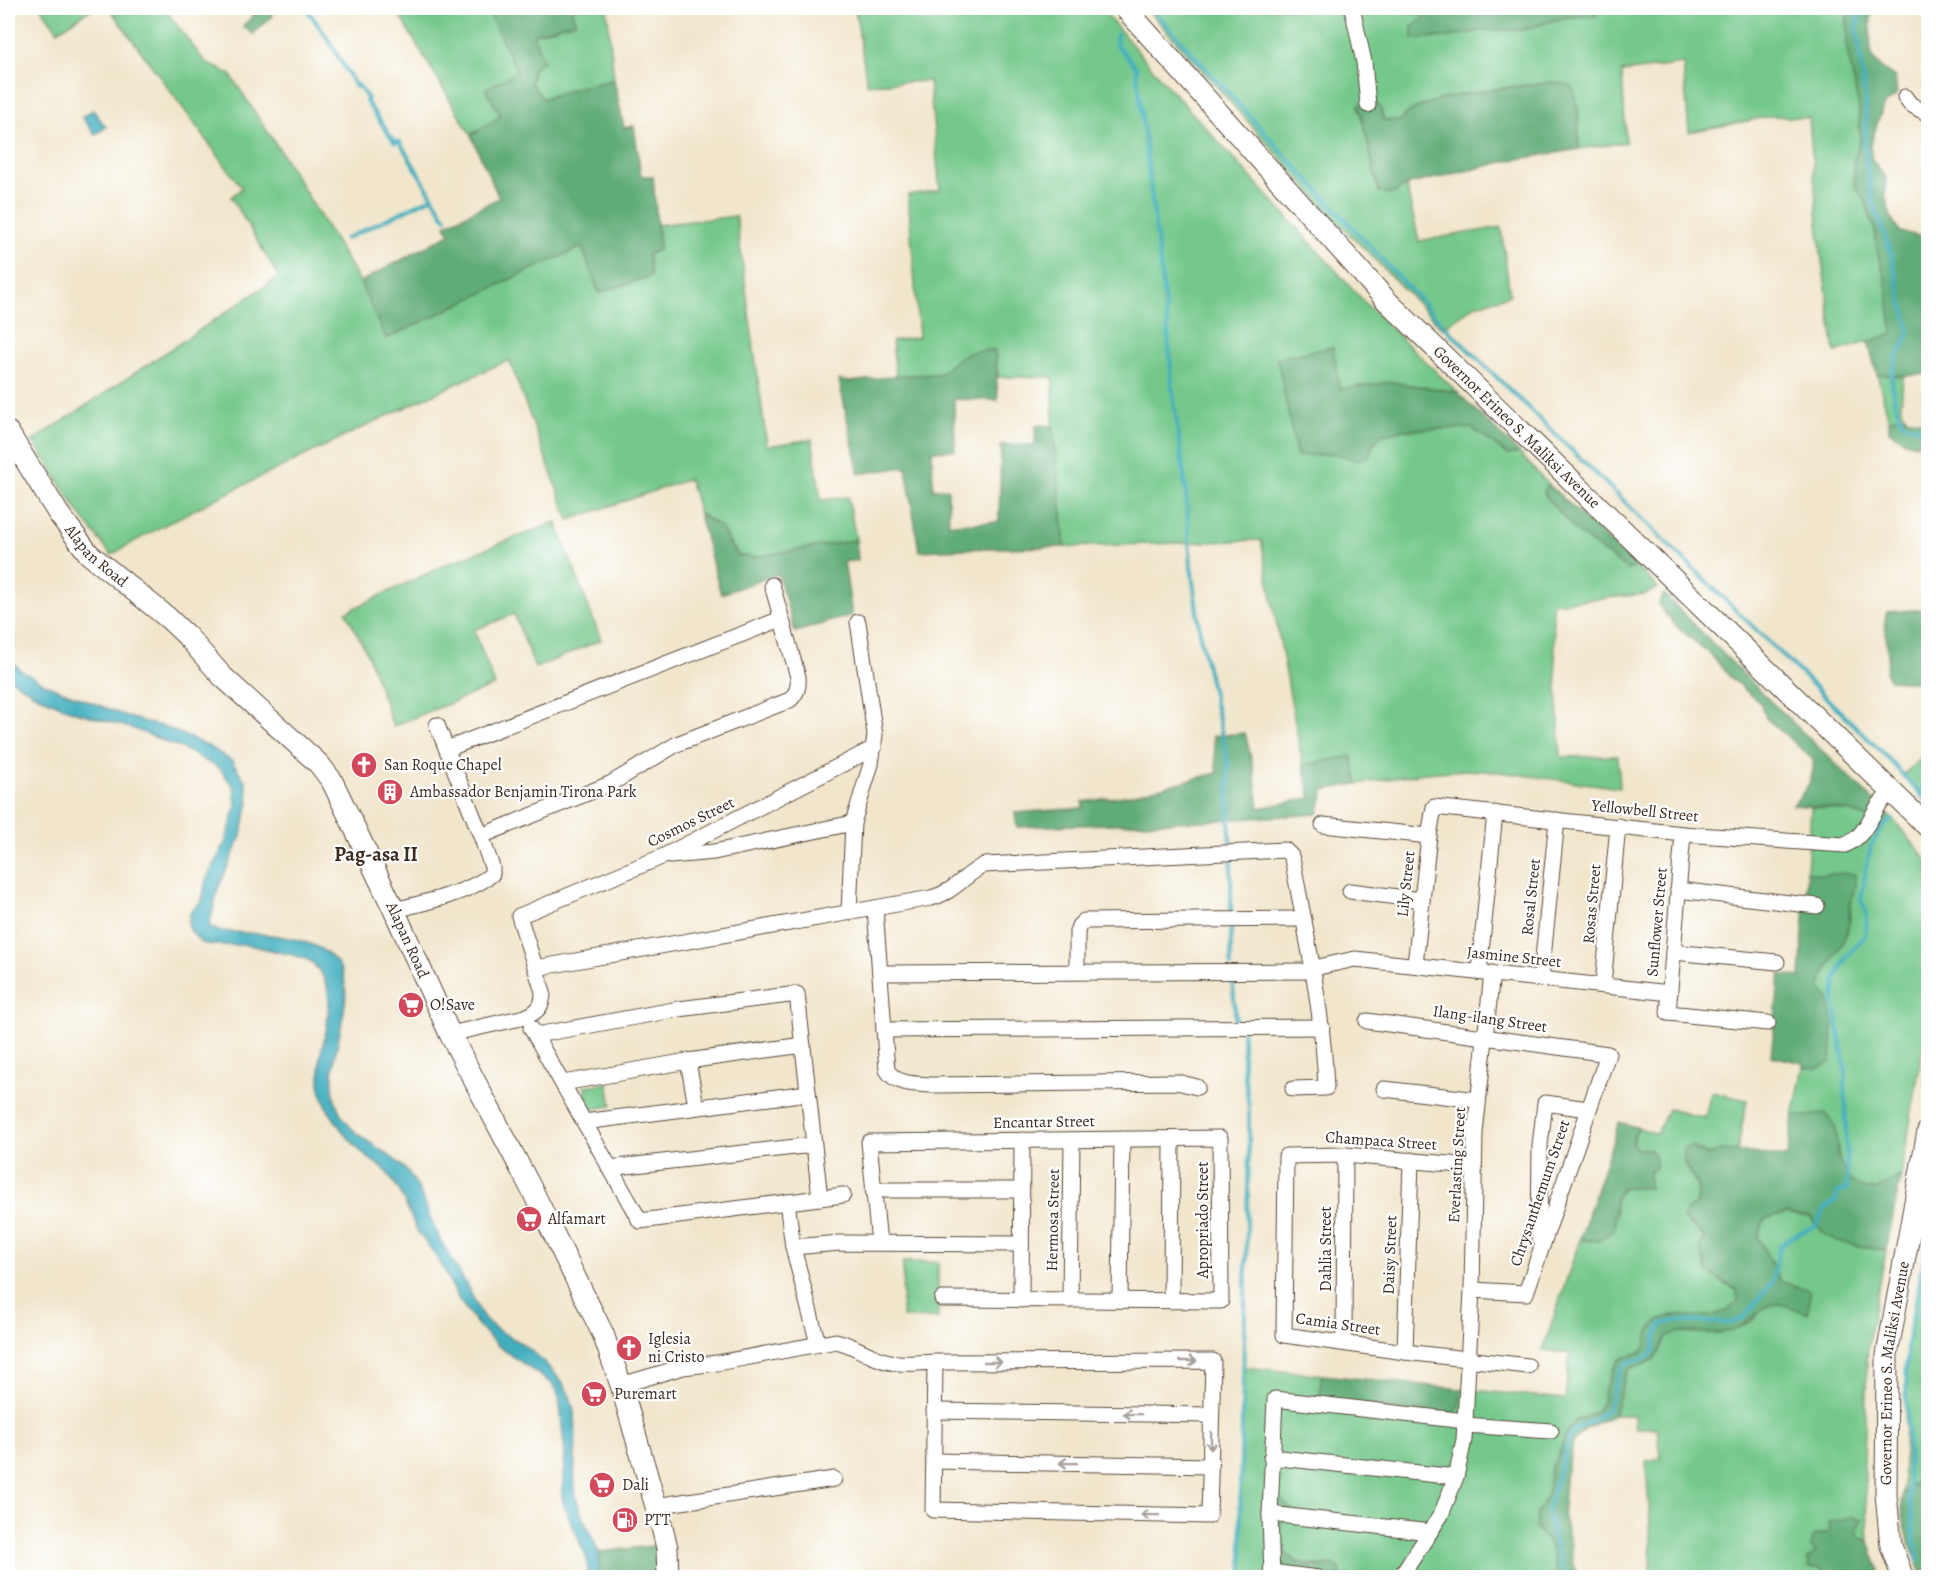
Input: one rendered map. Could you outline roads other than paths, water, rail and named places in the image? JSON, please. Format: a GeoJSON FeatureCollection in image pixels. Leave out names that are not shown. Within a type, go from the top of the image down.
{"type":"FeatureCollection","features":[{"type":"Feature","properties":{"kind":"main road","name":"Governor Erineo S. Maliksi Avenue"},"geometry":{"type":"LineString","coordinates":[[1125,8],[1387,301],[1680,588],[1929,827]]}},
{"type":"Feature","properties":{"kind":"main road","name":"Alapan Road"},"geometry":{"type":"LineString","coordinates":[[8,432],[58,513],[89,554],[168,618],[222,676],[319,764],[346,807],[450,1034],[578,1281],[603,1334],[621,1384],[666,1544],[669,1578]]}},
{"type":"Feature","properties":{"kind":"main road","name":"Governor Erineo S. Maliksi Avenue"},"geometry":{"type":"LineString","coordinates":[[1903,1578],[1891,1546],[1886,1506],[1887,1355],[1929,1131]]}},
{"type":"Feature","properties":{"kind":"street"},"geometry":{"type":"LineString","coordinates":[[1352,8],[1364,62],[1368,105]]}},
{"type":"Feature","properties":{"kind":"street"},"geometry":{"type":"LineString","coordinates":[[1905,97],[1910,104],[1929,114]]}},
{"type":"Feature","properties":{"kind":"street"},"geometry":{"type":"LineString","coordinates":[[481,836],[610,784],[676,744],[790,700],[799,686],[798,677],[772,585]]}},
{"type":"Feature","properties":{"kind":"street"},"geometry":{"type":"LineString","coordinates":[[447,749],[781,619]]}},
{"type":"Feature","properties":{"kind":"street"},"geometry":{"type":"LineString","coordinates":[[849,912],[853,823],[874,748],[875,735],[858,622]]}},
{"type":"Feature","properties":{"kind":"street"},"geometry":{"type":"LineString","coordinates":[[394,910],[450,894],[486,880],[492,874],[492,867],[481,836],[437,725]]}},
{"type":"Feature","properties":{"kind":"street","name":"Cosmos Street"},"geometry":{"type":"LineString","coordinates":[[536,968],[519,916],[664,856],[874,748]]}},
{"type":"Feature","properties":{"kind":"street","name":"Yellowbell Street"},"geometry":{"type":"LineString","coordinates":[[1434,807],[1683,834],[1845,845],[1852,842],[1892,790]]}},
{"type":"Feature","properties":{"kind":"street","name":"Lily Street"},"geometry":{"type":"LineString","coordinates":[[1415,965],[1434,807]]}},
{"type":"Feature","properties":{"kind":"street","name":"Everlasting Street"},"geometry":{"type":"LineString","coordinates":[[1400,1578],[1441,1515],[1456,1478],[1465,1423],[1472,1290],[1473,1166],[1486,1037],[1486,973],[1495,813]]}},
{"type":"Feature","properties":{"kind":"street","name":"Rosal Street"},"geometry":{"type":"LineString","coordinates":[[1541,978],[1557,820]]}},
{"type":"Feature","properties":{"kind":"street"},"geometry":{"type":"LineString","coordinates":[[664,856],[704,854],[853,823]]}},
{"type":"Feature","properties":{"kind":"street"},"geometry":{"type":"LineString","coordinates":[[1323,825],[1429,836]]}},
{"type":"Feature","properties":{"kind":"street","name":"Rosas Street"},"geometry":{"type":"LineString","coordinates":[[1603,985],[1618,826]]}},
{"type":"Feature","properties":{"kind":"street","name":"Sunflower Street"},"geometry":{"type":"LineString","coordinates":[[1683,834],[1668,1013],[1768,1023]]}},
{"type":"Feature","properties":{"kind":"street"},"geometry":{"type":"LineString","coordinates":[[450,1034],[535,1013],[543,1000],[536,968],[944,895],[984,864],[1278,849],[1285,850],[1291,856],[1304,919],[1322,1028],[1326,1088],[1293,1089]]}},
{"type":"Feature","properties":{"kind":"street"},"geometry":{"type":"LineString","coordinates":[[1678,890],[1817,906]]}},
{"type":"Feature","properties":{"kind":"street"},"geometry":{"type":"LineString","coordinates":[[1350,891],[1422,900]]}},
{"type":"Feature","properties":{"kind":"street"},"geometry":{"type":"LineString","coordinates":[[875,908],[887,1070],[892,1078],[902,1082],[988,1085],[1177,1083],[1197,1087]]}},
{"type":"Feature","properties":{"kind":"street"},"geometry":{"type":"LineString","coordinates":[[1077,971],[1077,932],[1084,921],[1304,919]]}},
{"type":"Feature","properties":{"kind":"street"},"geometry":{"type":"LineString","coordinates":[[1673,952],[1777,962]]}},
{"type":"Feature","properties":{"kind":"street","name":"Jasmine Street"},"geometry":{"type":"LineString","coordinates":[[1314,970],[1355,958],[1670,993]]}},
{"type":"Feature","properties":{"kind":"street"},"geometry":{"type":"LineString","coordinates":[[880,973],[1314,970]]}},
{"type":"Feature","properties":{"kind":"street"},"geometry":{"type":"LineString","coordinates":[[536,1035],[679,1009],[797,994],[820,1198]]}},
{"type":"Feature","properties":{"kind":"street"},"geometry":{"type":"LineString","coordinates":[[525,1017],[640,1221],[843,1195]]}},
{"type":"Feature","properties":{"kind":"street","name":"Ilang-ilang Street"},"geometry":{"type":"LineString","coordinates":[[1367,1021],[1608,1054]]}},
{"type":"Feature","properties":{"kind":"street"},"geometry":{"type":"LineString","coordinates":[[884,1030],[1322,1028]]}},
{"type":"Feature","properties":{"kind":"street"},"geometry":{"type":"LineString","coordinates":[[563,1083],[688,1061],[803,1045]]}},
{"type":"Feature","properties":{"kind":"street","name":"Chrysanthemum Street"},"geometry":{"type":"LineString","coordinates":[[1472,1290],[1526,1293],[1608,1054]]}},
{"type":"Feature","properties":{"kind":"street"},"geometry":{"type":"LineString","coordinates":[[688,1061],[696,1106]]}},
{"type":"Feature","properties":{"kind":"street"},"geometry":{"type":"LineString","coordinates":[[1384,1089],[1478,1100]]}},
{"type":"Feature","properties":{"kind":"street"},"geometry":{"type":"LineString","coordinates":[[584,1122],[808,1093]]}},
{"type":"Feature","properties":{"kind":"street"},"geometry":{"type":"LineString","coordinates":[[1538,1253],[1540,1145],[1545,1103],[1588,1109]]}},
{"type":"Feature","properties":{"kind":"street","name":"Encantar Street"},"geometry":{"type":"LineString","coordinates":[[873,1190],[868,1142],[1220,1138]]}},
{"type":"Feature","properties":{"kind":"street","name":"Apropriado Street"},"geometry":{"type":"LineString","coordinates":[[1171,1301],[1221,1301],[1220,1138]]}},
{"type":"Feature","properties":{"kind":"street"},"geometry":{"type":"LineString","coordinates":[[1120,1300],[1122,1139]]}},
{"type":"Feature","properties":{"kind":"street"},"geometry":{"type":"LineString","coordinates":[[942,1299],[1171,1301],[1172,1139]]}},
{"type":"Feature","properties":{"kind":"street"},"geometry":{"type":"LineString","coordinates":[[1021,1300],[1022,1140]]}},
{"type":"Feature","properties":{"kind":"street","name":"Hermosa Street"},"geometry":{"type":"LineString","coordinates":[[1070,1300],[1072,1140]]}},
{"type":"Feature","properties":{"kind":"street"},"geometry":{"type":"LineString","coordinates":[[609,1168],[813,1145]]}},
{"type":"Feature","properties":{"kind":"street","name":"Champaca Street"},"geometry":{"type":"LineString","coordinates":[[1286,1156],[1345,1155],[1473,1166]]}},
{"type":"Feature","properties":{"kind":"street","name":"Dahlia Street"},"geometry":{"type":"LineString","coordinates":[[1344,1343],[1345,1155]]}},
{"type":"Feature","properties":{"kind":"street","name":"Camia Street"},"geometry":{"type":"LineString","coordinates":[[1286,1156],[1284,1335],[1528,1366]]}},
{"type":"Feature","properties":{"kind":"street","name":"Daisy Street"},"geometry":{"type":"LineString","coordinates":[[1405,1352],[1411,1160]]}},
{"type":"Feature","properties":{"kind":"street"},"geometry":{"type":"LineString","coordinates":[[879,1244],[873,1190],[1022,1190]]}},
{"type":"Feature","properties":{"kind":"street"},"geometry":{"type":"LineString","coordinates":[[787,1202],[794,1247],[818,1344]]}},
{"type":"Feature","properties":{"kind":"street"},"geometry":{"type":"LineString","coordinates":[[794,1247],[840,1243],[1021,1244]]}},
{"type":"Feature","properties":{"kind":"street"},"geometry":{"type":"LineString","coordinates":[[621,1384],[683,1367],[836,1341],[889,1362],[1213,1361],[1209,1516],[933,1510],[935,1362]]}},
{"type":"Feature","properties":{"kind":"street"},"geometry":{"type":"LineString","coordinates":[[1318,1578],[1272,1575],[1270,1514],[1275,1399],[1465,1423],[1551,1431]]}},
{"type":"Feature","properties":{"kind":"street"},"geometry":{"type":"LineString","coordinates":[[934,1411],[1211,1415]]}},
{"type":"Feature","properties":{"kind":"street"},"geometry":{"type":"LineString","coordinates":[[1272,1457],[1456,1478]]}},
{"type":"Feature","properties":{"kind":"street"},"geometry":{"type":"LineString","coordinates":[[934,1461],[1210,1466]]}},
{"type":"Feature","properties":{"kind":"street"},"geometry":{"type":"LineString","coordinates":[[655,1506],[834,1479]]}},
{"type":"Feature","properties":{"kind":"street"},"geometry":{"type":"LineString","coordinates":[[1270,1514],[1430,1532]]}},
{"type":"Feature","properties":{"kind":"water"},"geometry":{"type":"Polygon","coordinates":[[[93,110],[106,127],[95,135],[82,117],[93,110]]]}},
{"type":"Feature","properties":{"kind":"water"},"geometry":{"type":"Polygon","coordinates":[[[8,656],[20,670],[45,684],[131,718],[168,728],[210,747],[232,761],[246,782],[249,802],[241,836],[218,889],[209,926],[219,931],[266,934],[299,940],[328,954],[338,964],[344,979],[346,997],[333,1076],[334,1096],[341,1114],[356,1132],[398,1162],[411,1176],[440,1239],[484,1318],[538,1356],[561,1381],[569,1395],[576,1424],[574,1470],[577,1500],[598,1551],[598,1577],[588,1577],[587,1559],[564,1506],[562,1495],[565,1454],[559,1397],[552,1384],[498,1346],[481,1329],[459,1300],[440,1262],[418,1232],[399,1190],[386,1171],[363,1154],[328,1110],[320,1090],[320,1058],[327,1026],[329,1000],[322,974],[311,961],[293,955],[248,945],[201,943],[190,930],[188,923],[190,913],[202,900],[206,880],[226,841],[236,806],[234,787],[219,768],[181,748],[134,729],[72,711],[34,694],[8,677],[8,656]]]}},
{"type":"Feature","properties":{"kind":"waterway"},"geometry":{"type":"LineString","coordinates":[[306,8],[395,143],[399,141],[446,219]]}},
{"type":"Feature","properties":{"kind":"waterway"},"geometry":{"type":"LineString","coordinates":[[1151,8],[1445,327],[1886,756],[1928,803]]}},
{"type":"Feature","properties":{"kind":"waterway"},"geometry":{"type":"LineString","coordinates":[[1868,8],[1859,14],[1857,28],[1866,104],[1865,144],[1868,178],[1873,202],[1891,254],[1909,330],[1893,368],[1893,392],[1904,424],[1928,430]]}},
{"type":"Feature","properties":{"kind":"waterway"},"geometry":{"type":"LineString","coordinates":[[1117,34],[1116,44],[1136,67],[1186,492],[1191,566],[1201,640],[1228,762],[1230,842]]}},
{"type":"Feature","properties":{"kind":"waterway"},"geometry":{"type":"LineString","coordinates":[[345,239],[433,197]]}},
{"type":"Feature","properties":{"kind":"waterway"},"geometry":{"type":"LineString","coordinates":[[1920,792],[1928,784]]}},
{"type":"Feature","properties":{"kind":"waterway"},"geometry":{"type":"LineString","coordinates":[[1565,1578],[1547,1511],[1571,1433],[1597,1418],[1608,1408],[1620,1370],[1629,1362],[1644,1359],[1654,1351],[1656,1336],[1662,1324],[1674,1321],[1727,1323],[1744,1318],[1772,1282],[1780,1246],[1791,1237],[1817,1225],[1824,1209],[1836,1200],[1838,1192],[1847,1189],[1845,1068],[1834,1001],[1836,977],[1847,956],[1865,936],[1867,920],[1861,900],[1871,846],[1882,828],[1892,818]]}},
{"type":"Feature","properties":{"kind":"waterway"},"geometry":{"type":"LineString","coordinates":[[1231,856],[1231,912]]}},
{"type":"Feature","properties":{"kind":"waterway"},"geometry":{"type":"LineString","coordinates":[[1231,923],[1231,966]]}},
{"type":"Feature","properties":{"kind":"waterway"},"geometry":{"type":"LineString","coordinates":[[1232,975],[1236,1023]]}},
{"type":"Feature","properties":{"kind":"waterway"},"geometry":{"type":"LineString","coordinates":[[1243,1031],[1243,1064],[1249,1108],[1249,1151],[1240,1492],[1243,1578]]}},
{"type":"Feature","properties":{"kind":"waterway"},"geometry":{"type":"LineString","coordinates":[[1918,1562],[1909,1498],[1907,1344],[1928,1241]]}},
{"type":"Feature","properties":{"kind":"place","name":"San Roque Chapel"},"geometry":{"type":"Point","coordinates":[364,765]}},
{"type":"Feature","properties":{"kind":"place","name":"Ambassador Benjamin Tirona Park"},"geometry":{"type":"Point","coordinates":[390,792]}},
{"type":"Feature","properties":{"kind":"place","name":"O!Save"},"geometry":{"type":"Point","coordinates":[411,1005]}},
{"type":"Feature","properties":{"kind":"place","name":"Alfamart"},"geometry":{"type":"Point","coordinates":[529,1219]}},
{"type":"Feature","properties":{"kind":"place","name":"Iglesia ni Cristo"},"geometry":{"type":"Point","coordinates":[629,1348]}},
{"type":"Feature","properties":{"kind":"place","name":"Puremart"},"geometry":{"type":"Point","coordinates":[594,1394]}},
{"type":"Feature","properties":{"kind":"place","name":"Dali"},"geometry":{"type":"Point","coordinates":[602,1485]}},
{"type":"Feature","properties":{"kind":"place","name":"PTT"},"geometry":{"type":"Point","coordinates":[625,1520]}},
{"type":"Feature","properties":{"kind":"district","name":"Pag-asa II"},"geometry":{"type":"Point","coordinates":[376,854]}}]}
